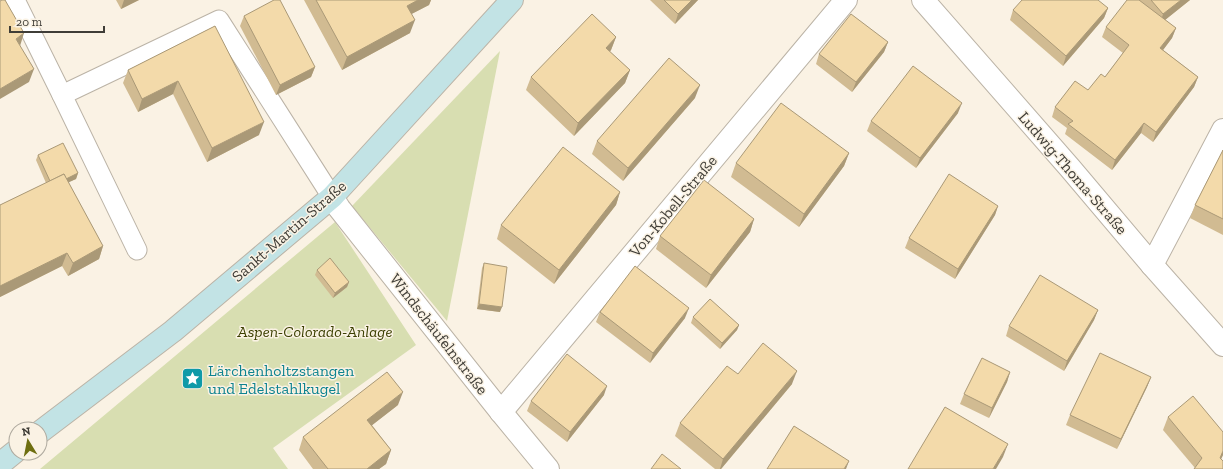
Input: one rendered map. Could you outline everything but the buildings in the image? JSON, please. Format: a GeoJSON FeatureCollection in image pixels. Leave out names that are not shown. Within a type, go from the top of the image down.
{"type":"FeatureCollection","features":[{"type":"Feature","properties":{"kind":"main road","name":"Sankt-Martin-Straße"},"geometry":{"type":"LineString","coordinates":[[48,426],[173,331],[332,197],[512,0]]}},
{"type":"Feature","properties":{"kind":"main road"},"geometry":{"type":"LineString","coordinates":[[0,464],[8,458]]}},
{"type":"Feature","properties":{"kind":"street","name":"Von-Kobell-Straße"},"geometry":{"type":"LineString","coordinates":[[501,412],[846,0]]}},
{"type":"Feature","properties":{"kind":"street","name":"Ludwig-Thoma-Straße"},"geometry":{"type":"LineString","coordinates":[[923,0],[1223,345]]}},
{"type":"Feature","properties":{"kind":"street"},"geometry":{"type":"LineString","coordinates":[[1152,265],[1223,130]]}},
{"type":"Feature","properties":{"kind":"street","name":"Windschäufelnstraße"},"geometry":{"type":"LineString","coordinates":[[332,197],[339,208],[548,469]]}},
{"type":"Feature","properties":{"kind":"street"},"geometry":{"type":"LineString","coordinates":[[0,464],[3,469]]}},
{"type":"Feature","properties":{"kind":"lane"},"geometry":{"type":"LineString","coordinates":[[0,4],[7,0]]}},
{"type":"Feature","properties":{"kind":"lane"},"geometry":{"type":"LineString","coordinates":[[15,0],[137,250]]}},
{"type":"Feature","properties":{"kind":"lane"},"geometry":{"type":"LineString","coordinates":[[62,95],[219,20],[332,197]]}},
{"type":"Feature","properties":{"kind":"green space"},"geometry":{"type":"Polygon","coordinates":[[[500,51],[447,321],[352,206],[500,51]]]}},
{"type":"Feature","properties":{"kind":"green space","name":"Aspen-Colorado-Anlage"},"geometry":{"type":"Polygon","coordinates":[[[335,222],[416,345],[273,448],[288,469],[40,469],[335,222]]]}},
{"type":"Feature","properties":{"kind":"place","name":"Lärchenholtzstangen und Edelstahlkugel"},"geometry":{"type":"Point","coordinates":[193,379]}}]}
